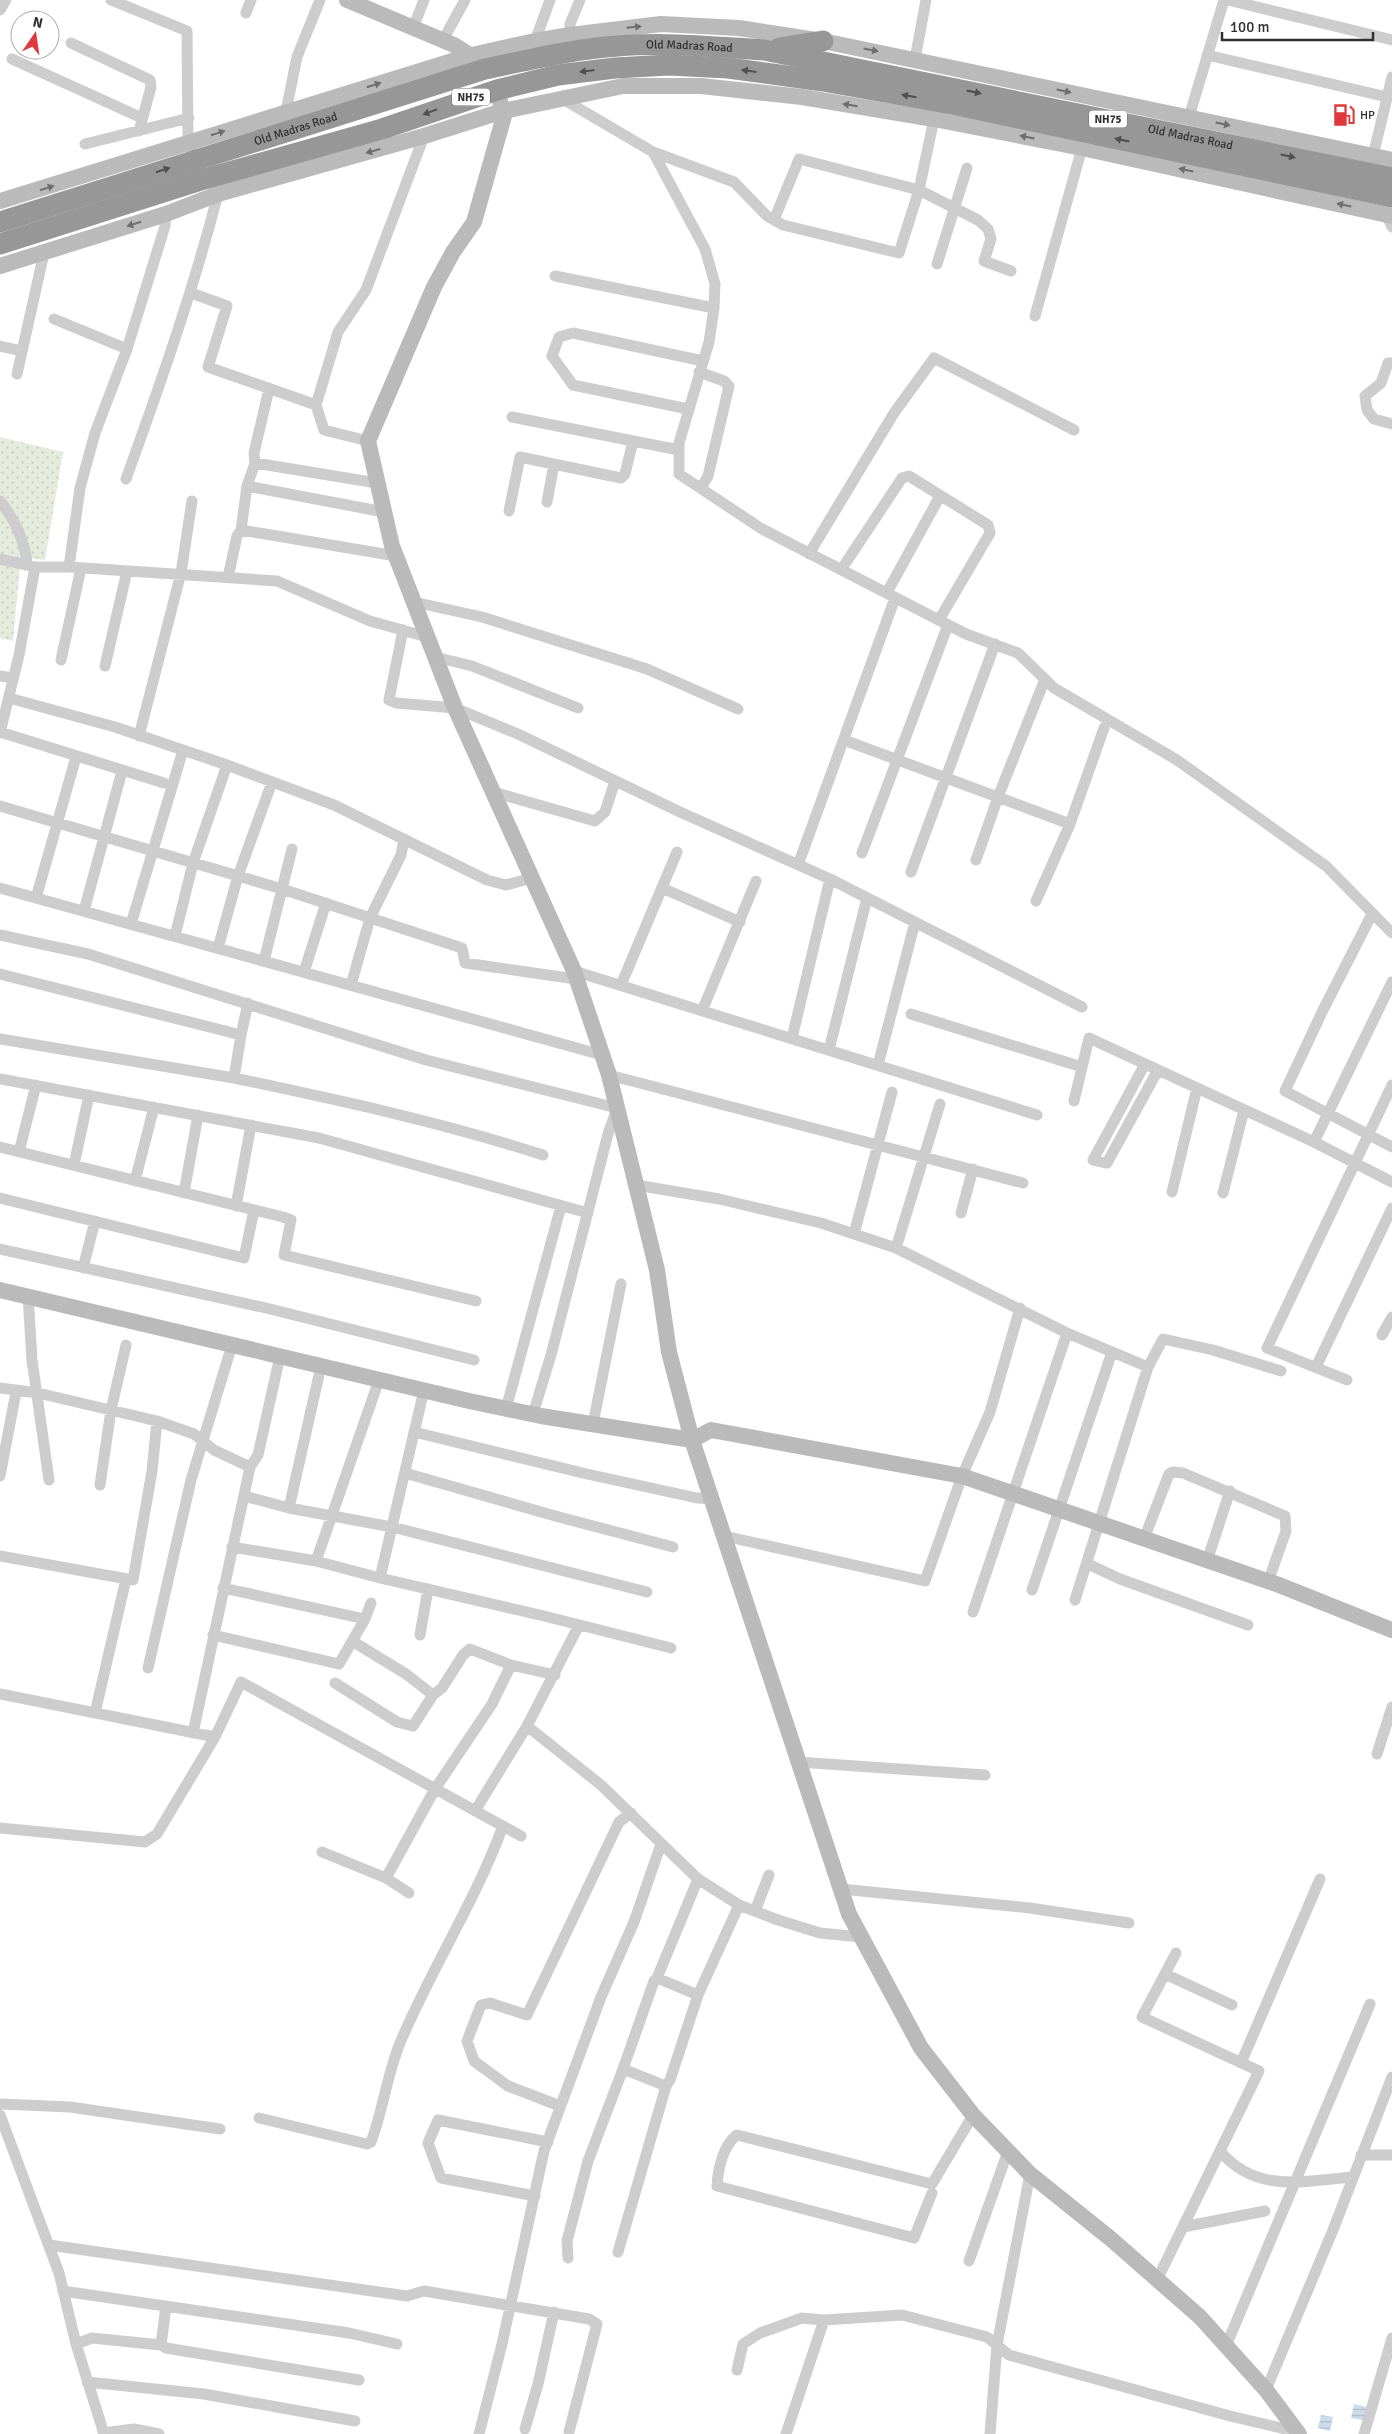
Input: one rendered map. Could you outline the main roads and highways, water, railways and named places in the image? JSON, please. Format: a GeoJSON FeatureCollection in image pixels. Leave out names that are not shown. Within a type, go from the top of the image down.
{"type":"FeatureCollection","features":[{"type":"Feature","properties":{"kind":"highway"},"geometry":{"type":"LineString","coordinates":[[764,50],[823,41]]}},
{"type":"Feature","properties":{"kind":"highway","name":"Old Madras Road"},"geometry":{"type":"LineString","coordinates":[[0,222],[191,151],[479,62],[618,46],[677,45],[764,50],[1392,178]]}},
{"type":"Feature","properties":{"kind":"highway","name":"Old Madras Road"},"geometry":{"type":"LineString","coordinates":[[0,244],[201,180],[382,129],[497,90],[558,75],[615,68],[669,65],[728,68],[823,81],[957,105],[1390,214]]}},
{"type":"Feature","properties":{"kind":"water"},"geometry":{"type":"Polygon","coordinates":[[[1354,2404],[1367,2407],[1364,2420],[1351,2418],[1354,2404]]]}},
{"type":"Feature","properties":{"kind":"water"},"geometry":{"type":"Polygon","coordinates":[[[1321,2415],[1333,2417],[1330,2431],[1318,2428],[1321,2415]]]}},
{"type":"Feature","properties":{"kind":"place","name":"HP"},"geometry":{"type":"Point","coordinates":[1344,115]}}]}
